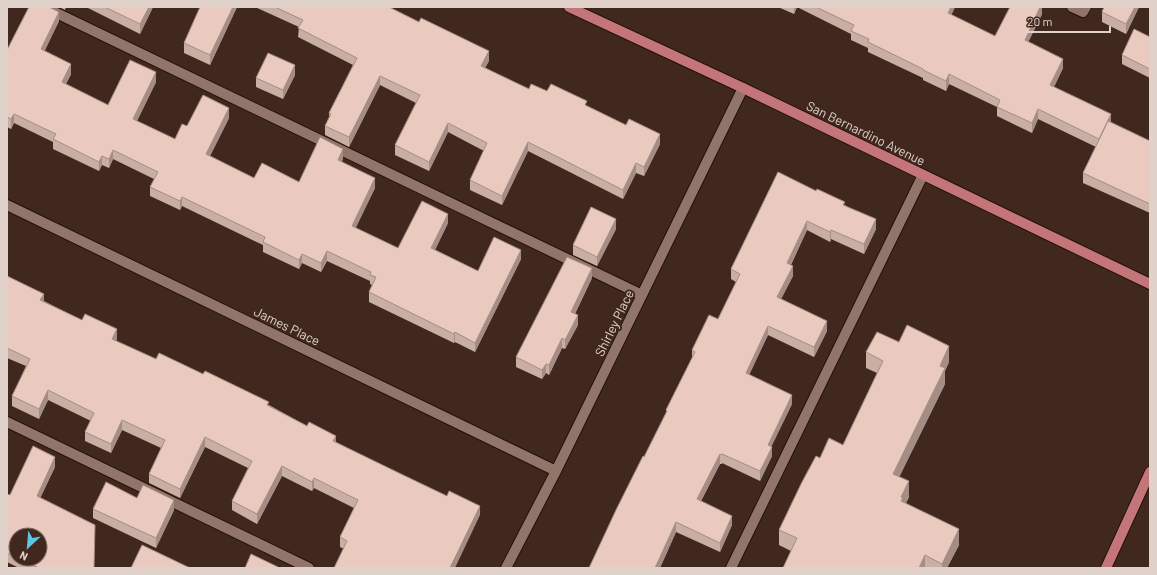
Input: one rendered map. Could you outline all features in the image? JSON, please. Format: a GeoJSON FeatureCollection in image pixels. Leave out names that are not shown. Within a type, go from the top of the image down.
{"type":"FeatureCollection","features":[{"type":"Feature","properties":{"kind":"main road","name":"San Bernardino Avenue"},"geometry":{"type":"LineString","coordinates":[[569,7],[743,88],[1150,284]]}},
{"type":"Feature","properties":{"kind":"main road"},"geometry":{"type":"LineString","coordinates":[[1106,568],[1150,472]]}},
{"type":"Feature","properties":{"kind":"street"},"geometry":{"type":"LineString","coordinates":[[44,7],[642,295]]}},
{"type":"Feature","properties":{"kind":"street"},"geometry":{"type":"LineString","coordinates":[[1072,7],[1083,12],[1086,7]]}},
{"type":"Feature","properties":{"kind":"street","name":"Shirley Place"},"geometry":{"type":"LineString","coordinates":[[506,568],[556,471],[743,88]]}},
{"type":"Feature","properties":{"kind":"street"},"geometry":{"type":"LineString","coordinates":[[732,568],[923,175]]}},
{"type":"Feature","properties":{"kind":"street","name":"James Place"},"geometry":{"type":"LineString","coordinates":[[7,205],[556,471]]}},
{"type":"Feature","properties":{"kind":"street"},"geometry":{"type":"LineString","coordinates":[[7,422],[309,568]]}},
{"type":"Feature","properties":{"kind":"building"},"geometry":{"type":"Polygon","coordinates":[[[29,7],[49,7],[59,12],[41,49],[71,64],[62,82],[108,105],[130,60],[156,72],[133,119],[175,139],[182,124],[187,126],[203,95],[229,108],[206,154],[254,178],[262,163],[299,182],[320,137],[343,149],[338,160],[375,178],[352,226],[398,248],[422,201],[448,214],[431,248],[478,271],[494,237],[521,250],[475,343],[455,332],[454,334],[369,292],[376,277],[370,275],[371,272],[327,251],[321,263],[302,254],[299,260],[263,242],[265,237],[182,197],[180,201],[150,187],[158,172],[113,150],[109,159],[102,156],[99,162],[53,139],[56,134],[14,114],[11,119],[7,117],[7,50],[29,7]]]}},
{"type":"Feature","properties":{"kind":"building"},"geometry":{"type":"Polygon","coordinates":[[[105,7],[149,7],[140,24],[105,7]]]}},
{"type":"Feature","properties":{"kind":"building"},"geometry":{"type":"Polygon","coordinates":[[[200,7],[233,7],[210,55],[184,43],[200,7]]]}},
{"type":"Feature","properties":{"kind":"building"},"geometry":{"type":"Polygon","coordinates":[[[275,7],[389,7],[419,22],[421,18],[489,51],[481,66],[529,89],[531,84],[547,91],[551,84],[587,101],[585,105],[626,125],[629,119],[660,134],[644,167],[636,163],[623,190],[528,142],[502,196],[470,180],[487,143],[448,123],[429,162],[395,145],[420,95],[380,76],[349,137],[325,126],[331,114],[329,113],[357,58],[298,28],[303,20],[275,7]]]}},
{"type":"Feature","properties":{"kind":"building"},"geometry":{"type":"Polygon","coordinates":[[[816,7],[951,7],[948,13],[995,36],[1010,7],[1040,7],[1025,40],[1063,59],[1050,85],[1111,114],[1099,139],[1038,109],[1032,123],[997,107],[1000,100],[949,74],[946,81],[868,42],[869,39],[851,31],[854,25],[816,7]]]}},
{"type":"Feature","properties":{"kind":"building"},"geometry":{"type":"Polygon","coordinates":[[[1104,7],[1135,7],[1126,24],[1102,12],[1104,7]]]}},
{"type":"Feature","properties":{"kind":"building"},"geometry":{"type":"Polygon","coordinates":[[[1134,29],[1150,37],[1150,69],[1122,55],[1134,29]]]}},
{"type":"Feature","properties":{"kind":"building"},"geometry":{"type":"Polygon","coordinates":[[[268,53],[295,65],[283,90],[256,78],[268,53]]]}},
{"type":"Feature","properties":{"kind":"building"},"geometry":{"type":"Polygon","coordinates":[[[1108,121],[1150,141],[1150,204],[1083,173],[1108,121]]]}},
{"type":"Feature","properties":{"kind":"building"},"geometry":{"type":"Polygon","coordinates":[[[778,172],[816,191],[817,189],[845,202],[843,205],[876,219],[864,244],[831,230],[830,232],[807,221],[787,263],[793,266],[777,297],[827,321],[814,347],[768,326],[746,373],[792,395],[768,445],[772,447],[760,471],[720,454],[697,499],[732,516],[720,543],[676,522],[655,568],[589,568],[616,510],[667,411],[666,410],[695,352],[692,350],[709,315],[718,319],[740,274],[731,269],[778,172]]]}},
{"type":"Feature","properties":{"kind":"building"},"geometry":{"type":"Polygon","coordinates":[[[591,207],[616,219],[597,257],[573,245],[591,207]]]}},
{"type":"Feature","properties":{"kind":"building"},"geometry":{"type":"Polygon","coordinates":[[[567,257],[592,268],[571,312],[578,315],[565,340],[562,338],[549,365],[546,364],[542,370],[516,357],[567,257]]]}},
{"type":"Feature","properties":{"kind":"building"},"geometry":{"type":"Polygon","coordinates":[[[7,276],[44,294],[40,300],[82,320],[85,314],[117,329],[112,339],[156,359],[159,353],[203,374],[205,371],[269,402],[267,405],[307,426],[309,422],[336,436],[333,441],[447,496],[449,491],[480,506],[450,568],[334,568],[347,541],[340,537],[358,500],[314,478],[312,482],[282,466],[257,514],[232,501],[252,461],[205,437],[180,489],[149,474],[165,440],[122,420],[111,444],[85,432],[94,413],[48,390],[39,409],[12,396],[30,359],[7,348],[7,276]]]}},
{"type":"Feature","properties":{"kind":"building"},"geometry":{"type":"Polygon","coordinates":[[[907,325],[949,346],[940,366],[945,368],[893,474],[909,481],[901,497],[903,498],[901,501],[959,529],[942,564],[925,555],[919,568],[783,568],[797,538],[779,530],[802,482],[816,456],[820,458],[829,438],[843,445],[883,361],[866,352],[877,332],[899,342],[907,325]]]}},
{"type":"Feature","properties":{"kind":"building"},"geometry":{"type":"Polygon","coordinates":[[[33,446],[55,457],[37,496],[95,525],[94,568],[37,567],[48,567],[48,527],[8,527],[7,553],[7,494],[10,495],[33,446]]]}},
{"type":"Feature","properties":{"kind":"building"},"geometry":{"type":"Polygon","coordinates":[[[106,482],[137,498],[143,485],[174,500],[156,538],[93,509],[106,482]]]}},
{"type":"Feature","properties":{"kind":"building"},"geometry":{"type":"Polygon","coordinates":[[[142,545],[190,568],[131,568],[142,545]]]}},
{"type":"Feature","properties":{"kind":"building"},"geometry":{"type":"Polygon","coordinates":[[[251,554],[278,567],[245,568],[251,554]]]}}]}
